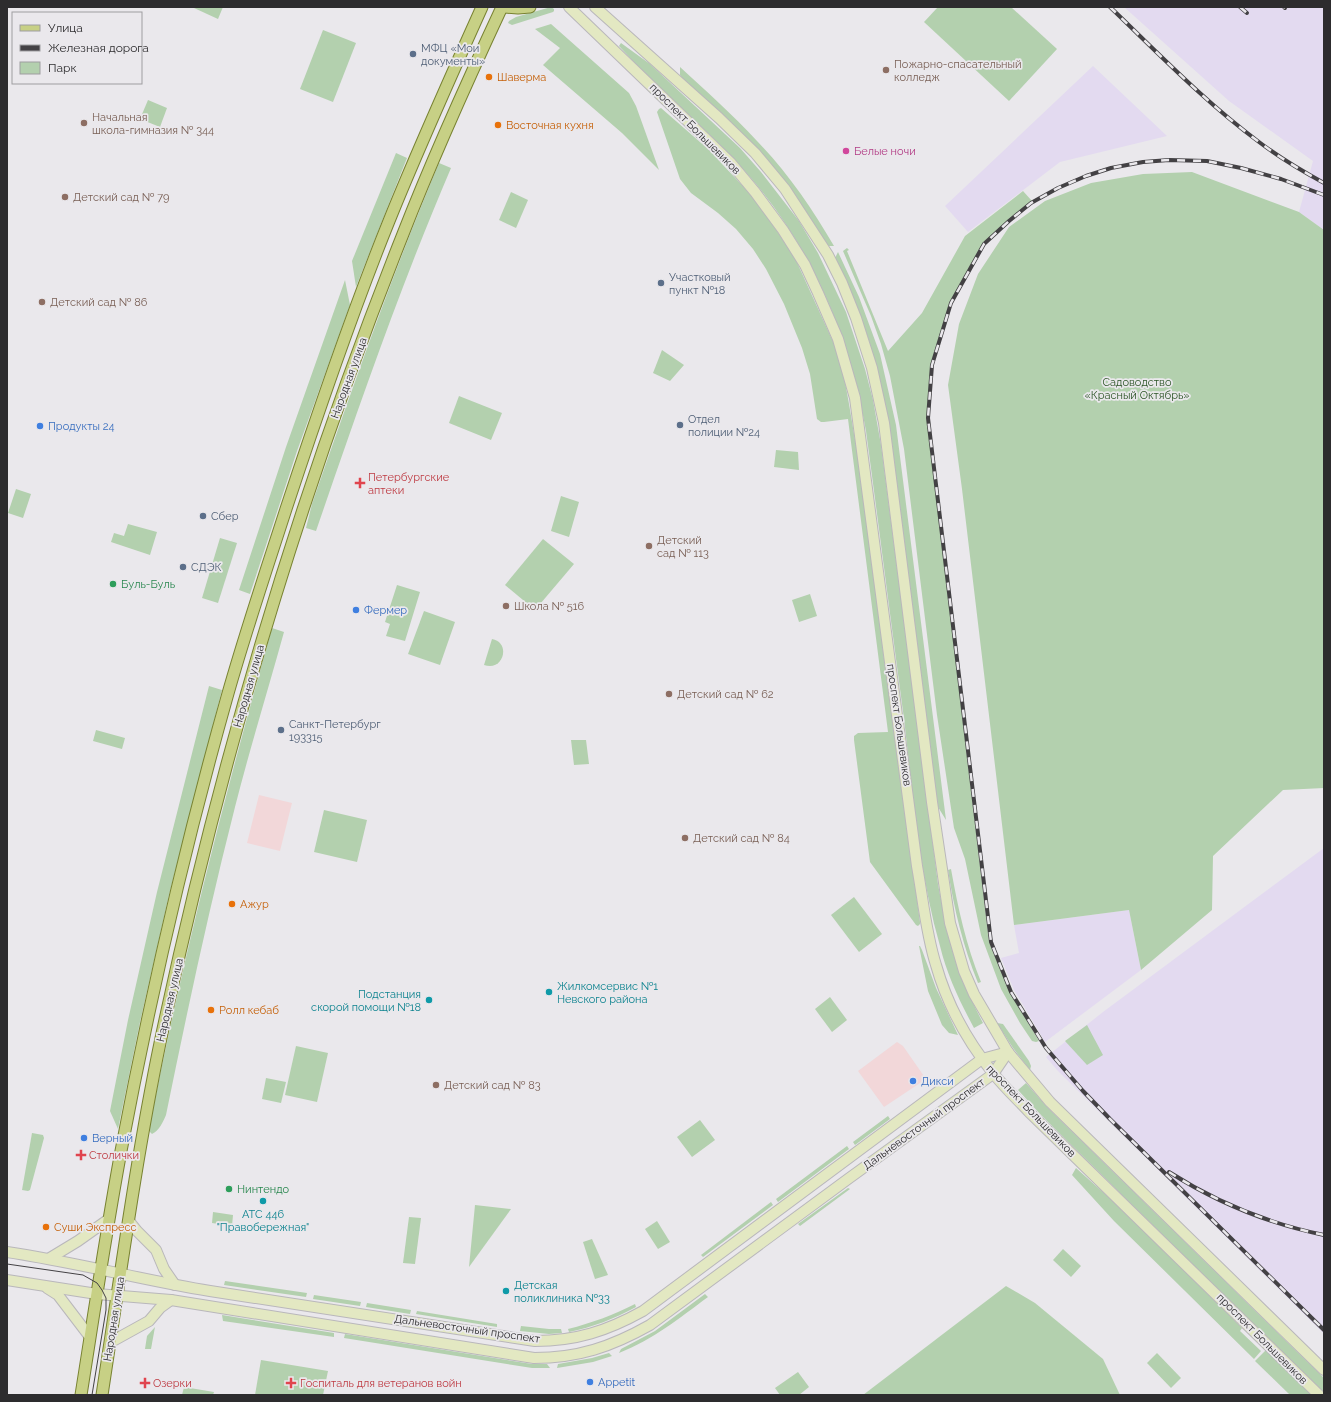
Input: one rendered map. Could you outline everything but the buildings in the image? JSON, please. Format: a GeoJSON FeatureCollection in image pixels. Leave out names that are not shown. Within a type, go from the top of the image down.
{"type":"FeatureCollection","features":[{"type":"Feature","properties":{"kind":"main road","name":"Народная улица"},"geometry":{"type":"LineString","coordinates":[[81,1395],[121,1151],[144,1039],[181,876],[226,700],[251,617],[310,436],[357,306],[422,141],[482,7]]}},
{"type":"Feature","properties":{"kind":"main road","name":"Народная улица"},"geometry":{"type":"LineString","coordinates":[[102,1395],[144,1128],[160,1043],[197,881],[227,763],[267,622],[328,435],[403,233],[473,68],[502,7]]}},
{"type":"Feature","properties":{"kind":"main road"},"geometry":{"type":"LineString","coordinates":[[505,7],[530,7]]}},
{"type":"Feature","properties":{"kind":"main road","name":"проспект Большевиков"},"geometry":{"type":"LineString","coordinates":[[569,7],[730,162],[755,192],[783,230],[805,265],[838,339],[855,398],[917,866],[928,928],[935,964],[944,990],[967,1035],[993,1074],[1062,1145],[1129,1208],[1319,1395]]}},
{"type":"Feature","properties":{"kind":"main road","name":"проспект Большевиков"},"geometry":{"type":"LineString","coordinates":[[595,7],[719,118],[755,153],[785,190],[828,255],[856,318],[872,368],[884,423],[932,802],[950,923],[964,971],[986,1017],[1008,1052],[1050,1102],[1324,1370]]}},
{"type":"Feature","properties":{"kind":"main road","name":"Дальневосточный проспект"},"geometry":{"type":"LineString","coordinates":[[7,1252],[50,1258],[102,1268],[175,1285],[536,1341],[566,1339],[588,1335],[622,1323],[643,1311],[982,1059],[1008,1052]]}},
{"type":"Feature","properties":{"kind":"main road","name":"Дальневосточный проспект"},"geometry":{"type":"LineString","coordinates":[[7,1280],[97,1294],[171,1300],[534,1358],[568,1356],[590,1351],[630,1337],[650,1325],[993,1074],[1008,1052]]}},
{"type":"Feature","properties":{"kind":"main road"},"geometry":{"type":"LineString","coordinates":[[50,1258],[78,1241],[109,1219]]}},
{"type":"Feature","properties":{"kind":"main road"},"geometry":{"type":"LineString","coordinates":[[129,1221],[156,1250],[164,1268],[175,1285]]}},
{"type":"Feature","properties":{"kind":"main road"},"geometry":{"type":"LineString","coordinates":[[46,1286],[58,1295],[90,1337]]}},
{"type":"Feature","properties":{"kind":"main road"},"geometry":{"type":"LineString","coordinates":[[110,1342],[149,1321],[160,1308],[171,1300]]}},
{"type":"Feature","properties":{"kind":"shaded area"},"geometry":{"type":"Polygon","coordinates":[[[1124,7],[1324,7],[1324,230],[1299,212],[1313,161],[1229,101],[1124,7]]]}},
{"type":"Feature","properties":{"kind":"shaded area"},"geometry":{"type":"Polygon","coordinates":[[[1093,66],[1167,136],[1060,162],[968,232],[945,206],[1093,66]]]}},
{"type":"Feature","properties":{"kind":"shaded area"},"geometry":{"type":"Polygon","coordinates":[[[259,795],[292,803],[280,851],[247,843],[259,795]]]}},
{"type":"Feature","properties":{"kind":"shaded area"},"geometry":{"type":"Polygon","coordinates":[[[1324,848],[1324,1334],[1057,1070],[1046,1057],[1103,1012],[1324,848]]]}},
{"type":"Feature","properties":{"kind":"shaded area"},"geometry":{"type":"Polygon","coordinates":[[[1129,910],[1141,970],[1045,1042],[1014,990],[1001,958],[1019,953],[1014,925],[1129,910]]]}},
{"type":"Feature","properties":{"kind":"shaded area"},"geometry":{"type":"Polygon","coordinates":[[[897,1042],[903,1046],[926,1079],[884,1107],[858,1071],[897,1042]]]}},
{"type":"Feature","properties":{"kind":"green space"},"geometry":{"type":"Polygon","coordinates":[[[223,7],[218,19],[194,8],[223,7]]]}},
{"type":"Feature","properties":{"kind":"green space"},"geometry":{"type":"Polygon","coordinates":[[[551,7],[554,9],[553,12],[512,25],[508,23],[516,17],[551,7]]]}},
{"type":"Feature","properties":{"kind":"green space"},"geometry":{"type":"Polygon","coordinates":[[[938,7],[1011,7],[1057,49],[1009,101],[924,22],[938,7]]]}},
{"type":"Feature","properties":{"kind":"green space"},"geometry":{"type":"Polygon","coordinates":[[[551,24],[629,93],[636,106],[659,170],[622,133],[543,65],[560,48],[535,29],[551,24]]]}},
{"type":"Feature","properties":{"kind":"green space"},"geometry":{"type":"Polygon","coordinates":[[[323,30],[356,43],[333,102],[300,89],[323,30]]]}},
{"type":"Feature","properties":{"kind":"green space"},"geometry":{"type":"Polygon","coordinates":[[[621,43],[650,64],[740,148],[761,172],[799,221],[818,253],[846,312],[865,369],[873,400],[881,445],[938,884],[945,920],[955,955],[967,989],[983,1023],[974,1028],[946,967],[927,890],[914,805],[866,431],[848,354],[835,318],[819,282],[801,248],[780,215],[756,184],[729,154],[638,67],[619,46],[621,43]]]}},
{"type":"Feature","properties":{"kind":"green space"},"geometry":{"type":"Polygon","coordinates":[[[680,67],[719,103],[779,165],[808,204],[834,246],[829,246],[826,243],[794,194],[757,150],[731,122],[683,79],[680,75],[680,67]]]}},
{"type":"Feature","properties":{"kind":"green space"},"geometry":{"type":"Polygon","coordinates":[[[148,100],[167,108],[160,127],[140,119],[148,100]]]}},
{"type":"Feature","properties":{"kind":"green space"},"geometry":{"type":"Polygon","coordinates":[[[661,108],[708,149],[756,200],[795,258],[835,346],[843,371],[869,523],[883,651],[920,922],[918,926],[870,862],[854,736],[858,733],[888,732],[848,419],[821,422],[817,419],[810,374],[802,348],[784,304],[766,269],[753,249],[736,229],[718,213],[691,193],[680,179],[657,112],[661,108]]]}},
{"type":"Feature","properties":{"kind":"green space"},"geometry":{"type":"Polygon","coordinates":[[[396,153],[407,158],[356,287],[352,261],[396,153]]]}},
{"type":"Feature","properties":{"kind":"green space"},"geometry":{"type":"Polygon","coordinates":[[[439,163],[451,168],[397,303],[316,531],[306,528],[312,504],[373,332],[439,163]]]}},
{"type":"Feature","properties":{"kind":"green space","name":"Садоводство «Красный Октябрь»"},"geometry":{"type":"Polygon","coordinates":[[[1192,172],[1299,212],[1324,230],[1324,788],[1283,790],[1213,856],[1212,910],[1141,970],[1129,910],[1014,925],[962,489],[948,385],[959,324],[978,274],[1009,227],[1045,201],[1091,183],[1143,174],[1192,172]]]}},
{"type":"Feature","properties":{"kind":"green space"},"geometry":{"type":"Polygon","coordinates":[[[1023,191],[1032,201],[983,244],[950,303],[931,365],[927,419],[989,942],[1009,990],[1039,1041],[1036,1042],[1032,1041],[1020,1023],[1001,989],[981,935],[965,859],[954,828],[937,715],[904,449],[890,376],[871,316],[843,251],[847,248],[849,250],[847,251],[888,351],[922,313],[965,236],[1023,191]]]}},
{"type":"Feature","properties":{"kind":"green space"},"geometry":{"type":"Polygon","coordinates":[[[511,192],[528,200],[516,228],[499,220],[511,192]]]}},
{"type":"Feature","properties":{"kind":"green space"},"geometry":{"type":"Polygon","coordinates":[[[838,252],[859,297],[880,354],[896,425],[946,820],[938,807],[890,428],[870,344],[861,317],[835,258],[838,252]]]}},
{"type":"Feature","properties":{"kind":"green space"},"geometry":{"type":"Polygon","coordinates":[[[345,280],[350,305],[297,451],[250,594],[239,590],[286,447],[345,280]]]}},
{"type":"Feature","properties":{"kind":"green space"},"geometry":{"type":"Polygon","coordinates":[[[662,350],[684,365],[670,381],[653,373],[662,350]]]}},
{"type":"Feature","properties":{"kind":"green space"},"geometry":{"type":"Polygon","coordinates":[[[459,396],[502,413],[491,440],[449,423],[459,396]]]}},
{"type":"Feature","properties":{"kind":"green space"},"geometry":{"type":"Polygon","coordinates":[[[776,450],[798,452],[799,470],[774,467],[776,450]]]}},
{"type":"Feature","properties":{"kind":"green space"},"geometry":{"type":"Polygon","coordinates":[[[16,489],[31,494],[23,518],[8,513],[16,489]]]}},
{"type":"Feature","properties":{"kind":"green space"},"geometry":{"type":"Polygon","coordinates":[[[561,496],[579,502],[569,537],[551,531],[561,496]]]}},
{"type":"Feature","properties":{"kind":"green space"},"geometry":{"type":"Polygon","coordinates":[[[128,524],[157,532],[150,555],[111,542],[114,533],[124,536],[128,524]]]}},
{"type":"Feature","properties":{"kind":"green space"},"geometry":{"type":"Polygon","coordinates":[[[220,538],[237,543],[218,603],[202,598],[220,538]]]}},
{"type":"Feature","properties":{"kind":"green space"},"geometry":{"type":"Polygon","coordinates":[[[543,539],[574,564],[535,610],[505,585],[543,539]]]}},
{"type":"Feature","properties":{"kind":"green space"},"geometry":{"type":"Polygon","coordinates":[[[397,585],[420,592],[405,641],[386,636],[390,624],[385,622],[397,585]]]}},
{"type":"Feature","properties":{"kind":"green space"},"geometry":{"type":"Polygon","coordinates":[[[810,594],[817,616],[799,622],[792,600],[810,594]]]}},
{"type":"Feature","properties":{"kind":"green space"},"geometry":{"type":"Polygon","coordinates":[[[424,611],[455,622],[440,665],[408,654],[424,611]]]}},
{"type":"Feature","properties":{"kind":"green space"},"geometry":{"type":"Polygon","coordinates":[[[272,628],[284,632],[225,845],[166,1115],[159,1129],[152,1134],[149,1129],[190,940],[221,815],[272,628]]]}},
{"type":"Feature","properties":{"kind":"green space"},"geometry":{"type":"Polygon","coordinates":[[[492,639],[498,641],[502,645],[503,656],[496,664],[491,666],[484,665],[492,639]]]}},
{"type":"Feature","properties":{"kind":"green space"},"geometry":{"type":"Polygon","coordinates":[[[209,686],[222,690],[169,895],[140,1022],[118,1129],[110,1111],[128,1020],[157,892],[209,686]]]}},
{"type":"Feature","properties":{"kind":"green space"},"geometry":{"type":"Polygon","coordinates":[[[96,730],[125,738],[122,749],[93,741],[96,730]]]}},
{"type":"Feature","properties":{"kind":"green space"},"geometry":{"type":"Polygon","coordinates":[[[571,740],[586,740],[589,764],[574,765],[571,740]]]}},
{"type":"Feature","properties":{"kind":"green space"},"geometry":{"type":"Polygon","coordinates":[[[324,810],[367,820],[357,862],[314,852],[324,810]]]}},
{"type":"Feature","properties":{"kind":"green space"},"geometry":{"type":"Polygon","coordinates":[[[951,869],[963,926],[981,982],[978,983],[963,941],[956,913],[948,870],[951,869]]]}},
{"type":"Feature","properties":{"kind":"green space"},"geometry":{"type":"Polygon","coordinates":[[[854,897],[882,934],[859,952],[831,915],[854,897]]]}},
{"type":"Feature","properties":{"kind":"green space"},"geometry":{"type":"Polygon","coordinates":[[[919,946],[922,950],[936,988],[958,1035],[949,1033],[942,1025],[928,991],[919,946]]]}},
{"type":"Feature","properties":{"kind":"green space"},"geometry":{"type":"Polygon","coordinates":[[[830,997],[847,1020],[832,1032],[815,1009],[830,997]]]}},
{"type":"Feature","properties":{"kind":"green space"},"geometry":{"type":"Polygon","coordinates":[[[997,1023],[1003,1024],[1029,1061],[1031,1066],[1030,1070],[1013,1048],[997,1023]]]}},
{"type":"Feature","properties":{"kind":"green space"},"geometry":{"type":"Polygon","coordinates":[[[1087,1025],[1103,1055],[1087,1065],[1065,1041],[1087,1025]]]}},
{"type":"Feature","properties":{"kind":"green space"},"geometry":{"type":"Polygon","coordinates":[[[296,1046],[328,1053],[317,1102],[285,1095],[296,1046]]]}},
{"type":"Feature","properties":{"kind":"green space"},"geometry":{"type":"Polygon","coordinates":[[[266,1078],[286,1082],[281,1103],[262,1099],[266,1078]]]}},
{"type":"Feature","properties":{"kind":"green space"},"geometry":{"type":"Polygon","coordinates":[[[1026,1083],[1048,1108],[1324,1378],[1324,1394],[1041,1115],[1018,1090],[1026,1083]]]}},
{"type":"Feature","properties":{"kind":"green space"},"geometry":{"type":"Polygon","coordinates":[[[888,1116],[890,1119],[855,1145],[853,1142],[888,1116]]]}},
{"type":"Feature","properties":{"kind":"green space"},"geometry":{"type":"Polygon","coordinates":[[[700,1120],[715,1140],[692,1157],[677,1137],[700,1120]]]}},
{"type":"Feature","properties":{"kind":"green space"},"geometry":{"type":"Polygon","coordinates":[[[32,1133],[43,1135],[44,1138],[30,1190],[28,1191],[22,1190],[32,1133]]]}},
{"type":"Feature","properties":{"kind":"green space"},"geometry":{"type":"Polygon","coordinates":[[[847,1146],[849,1149],[778,1202],[776,1199],[847,1146]]]}},
{"type":"Feature","properties":{"kind":"green space"},"geometry":{"type":"Polygon","coordinates":[[[1076,1168],[1125,1212],[1242,1328],[1240,1331],[1261,1351],[1254,1359],[1114,1221],[1072,1175],[1076,1168]]]}},
{"type":"Feature","properties":{"kind":"green space"},"geometry":{"type":"Polygon","coordinates":[[[848,1188],[850,1189],[800,1226],[798,1224],[848,1188]]]}},
{"type":"Feature","properties":{"kind":"green space"},"geometry":{"type":"Polygon","coordinates":[[[771,1202],[773,1205],[703,1257],[701,1255],[771,1202]]]}},
{"type":"Feature","properties":{"kind":"green space"},"geometry":{"type":"Polygon","coordinates":[[[475,1205],[511,1209],[469,1267],[475,1205]]]}},
{"type":"Feature","properties":{"kind":"green space"},"geometry":{"type":"Polygon","coordinates":[[[213,1212],[233,1215],[232,1226],[212,1223],[213,1212]]]}},
{"type":"Feature","properties":{"kind":"green space"},"geometry":{"type":"Polygon","coordinates":[[[409,1217],[421,1218],[415,1264],[403,1263],[409,1217]]]}},
{"type":"Feature","properties":{"kind":"green space"},"geometry":{"type":"Polygon","coordinates":[[[657,1221],[670,1242],[658,1249],[645,1229],[657,1221]]]}},
{"type":"Feature","properties":{"kind":"green space"},"geometry":{"type":"Polygon","coordinates":[[[592,1239],[608,1275],[595,1279],[583,1242],[592,1239]]]}},
{"type":"Feature","properties":{"kind":"green space"},"geometry":{"type":"Polygon","coordinates":[[[1063,1249],[1081,1266],[1071,1277],[1053,1260],[1063,1249]]]}},
{"type":"Feature","properties":{"kind":"green space"},"geometry":{"type":"Polygon","coordinates":[[[225,1281],[307,1293],[306,1297],[224,1285],[225,1281]]]}},
{"type":"Feature","properties":{"kind":"green space"},"geometry":{"type":"Polygon","coordinates":[[[1006,1286],[1035,1303],[1103,1359],[1120,1395],[863,1395],[1006,1286]]]}},
{"type":"Feature","properties":{"kind":"green space"},"geometry":{"type":"Polygon","coordinates":[[[705,1294],[708,1297],[665,1328],[619,1353],[621,1349],[655,1331],[705,1294]]]}},
{"type":"Feature","properties":{"kind":"green space"},"geometry":{"type":"Polygon","coordinates":[[[314,1295],[361,1302],[360,1306],[313,1299],[314,1295]]]}},
{"type":"Feature","properties":{"kind":"green space"},"geometry":{"type":"Polygon","coordinates":[[[367,1303],[411,1310],[410,1314],[366,1307],[367,1303]]]}},
{"type":"Feature","properties":{"kind":"green space"},"geometry":{"type":"Polygon","coordinates":[[[635,1304],[636,1307],[611,1319],[586,1328],[569,1332],[568,1329],[619,1312],[635,1304]]]}},
{"type":"Feature","properties":{"kind":"green space"},"geometry":{"type":"Polygon","coordinates":[[[417,1311],[497,1324],[497,1327],[416,1314],[417,1311]]]}},
{"type":"Feature","properties":{"kind":"green space"},"geometry":{"type":"Polygon","coordinates":[[[222,1315],[334,1333],[334,1337],[223,1321],[222,1315]]]}},
{"type":"Feature","properties":{"kind":"green space"},"geometry":{"type":"Polygon","coordinates":[[[521,1326],[561,1329],[562,1333],[549,1334],[520,1331],[521,1326]]]}},
{"type":"Feature","properties":{"kind":"green space"},"geometry":{"type":"Polygon","coordinates":[[[155,1327],[151,1349],[145,1349],[147,1336],[155,1327]]]}},
{"type":"Feature","properties":{"kind":"green space"},"geometry":{"type":"Polygon","coordinates":[[[345,1334],[532,1364],[547,1364],[550,1368],[532,1368],[344,1338],[345,1334]]]}},
{"type":"Feature","properties":{"kind":"green space"},"geometry":{"type":"Polygon","coordinates":[[[1266,1350],[1312,1395],[1290,1395],[1255,1361],[1266,1350]]]}},
{"type":"Feature","properties":{"kind":"green space"},"geometry":{"type":"Polygon","coordinates":[[[609,1353],[612,1356],[593,1362],[557,1368],[558,1364],[592,1358],[609,1353]]]}},
{"type":"Feature","properties":{"kind":"green space"},"geometry":{"type":"Polygon","coordinates":[[[1157,1353],[1181,1378],[1171,1388],[1147,1363],[1157,1353]]]}},
{"type":"Feature","properties":{"kind":"green space","name":"Госпиталь для ветеранов войн"},"geometry":{"type":"Polygon","coordinates":[[[261,1360],[328,1371],[323,1395],[255,1395],[261,1360]]]}},
{"type":"Feature","properties":{"kind":"green space"},"geometry":{"type":"Polygon","coordinates":[[[798,1372],[809,1387],[799,1395],[780,1395],[775,1388],[798,1372]]]}},
{"type":"Feature","properties":{"kind":"green space"},"geometry":{"type":"Polygon","coordinates":[[[184,1387],[214,1392],[213,1395],[182,1395],[184,1387]]]}},
{"type":"Feature","properties":{"kind":"tram line"},"geometry":{"type":"LineString","coordinates":[[7,1264],[83,1275],[97,1283],[102,1290],[106,1298],[106,1310],[92,1395]]}},
{"type":"Feature","properties":{"kind":"railway"},"geometry":{"type":"LineString","coordinates":[[1110,7],[1182,77],[1239,127],[1283,159],[1324,183]]}},
{"type":"Feature","properties":{"kind":"railway"},"geometry":{"type":"LineString","coordinates":[[1240,7],[1247,13]]}},
{"type":"Feature","properties":{"kind":"railway"},"geometry":{"type":"LineString","coordinates":[[1324,195],[1281,179],[1241,168],[1207,161],[1169,160],[1143,162],[1111,168],[1086,176],[1058,188],[1031,203],[984,244],[951,303],[932,365],[928,418],[991,942],[1011,992],[1046,1048],[1083,1091],[1324,1330]]}},
{"type":"Feature","properties":{"kind":"railway"},"geometry":{"type":"LineString","coordinates":[[1169,1172],[1205,1193],[1244,1211],[1284,1225],[1324,1235]]}},
{"type":"Feature","properties":{"kind":"place","name":"МФЦ «Мои документы»"},"geometry":{"type":"Point","coordinates":[413,54]}},
{"type":"Feature","properties":{"kind":"place","name":"Пожарно-спасательный колледж"},"geometry":{"type":"Point","coordinates":[886,70]}},
{"type":"Feature","properties":{"kind":"place","name":"Шаверма"},"geometry":{"type":"Point","coordinates":[489,77]}},
{"type":"Feature","properties":{"kind":"place","name":"Начальная школа-гимназия № 344"},"geometry":{"type":"Point","coordinates":[84,123]}},
{"type":"Feature","properties":{"kind":"place","name":"Восточная кухня"},"geometry":{"type":"Point","coordinates":[498,125]}},
{"type":"Feature","properties":{"kind":"place","name":"Белые ночи"},"geometry":{"type":"Point","coordinates":[846,151]}},
{"type":"Feature","properties":{"kind":"place","name":"Детский сад № 79"},"geometry":{"type":"Point","coordinates":[65,197]}},
{"type":"Feature","properties":{"kind":"place","name":"Участковый пункт №18"},"geometry":{"type":"Point","coordinates":[661,283]}},
{"type":"Feature","properties":{"kind":"place","name":"Детский сад № 86"},"geometry":{"type":"Point","coordinates":[42,302]}},
{"type":"Feature","properties":{"kind":"place","name":"Отдел полиции №24"},"geometry":{"type":"Point","coordinates":[680,425]}},
{"type":"Feature","properties":{"kind":"place","name":"Продукты 24"},"geometry":{"type":"Point","coordinates":[40,426]}},
{"type":"Feature","properties":{"kind":"place","name":"Петербургские аптеки"},"geometry":{"type":"Point","coordinates":[360,483]}},
{"type":"Feature","properties":{"kind":"place","name":"Сбер"},"geometry":{"type":"Point","coordinates":[203,516]}},
{"type":"Feature","properties":{"kind":"place","name":"Детский сад № 113"},"geometry":{"type":"Point","coordinates":[649,546]}},
{"type":"Feature","properties":{"kind":"place","name":"СДЭК"},"geometry":{"type":"Point","coordinates":[183,567]}},
{"type":"Feature","properties":{"kind":"place","name":"Буль-Буль"},"geometry":{"type":"Point","coordinates":[113,584]}},
{"type":"Feature","properties":{"kind":"place","name":"Школа № 516"},"geometry":{"type":"Point","coordinates":[506,606]}},
{"type":"Feature","properties":{"kind":"place","name":"Фермер"},"geometry":{"type":"Point","coordinates":[356,610]}},
{"type":"Feature","properties":{"kind":"place","name":"Детский сад № 62"},"geometry":{"type":"Point","coordinates":[669,694]}},
{"type":"Feature","properties":{"kind":"place","name":"Санкт-Петербург 193315"},"geometry":{"type":"Point","coordinates":[281,730]}},
{"type":"Feature","properties":{"kind":"place","name":"Детский сад № 84"},"geometry":{"type":"Point","coordinates":[685,838]}},
{"type":"Feature","properties":{"kind":"place","name":"Ажур"},"geometry":{"type":"Point","coordinates":[232,904]}},
{"type":"Feature","properties":{"kind":"place","name":"Жилкомсервис №1 Невского района"},"geometry":{"type":"Point","coordinates":[549,992]}},
{"type":"Feature","properties":{"kind":"place","name":"Подстанция скорой помощи №18"},"geometry":{"type":"Point","coordinates":[429,1000]}},
{"type":"Feature","properties":{"kind":"place","name":"Ролл кебаб"},"geometry":{"type":"Point","coordinates":[211,1010]}},
{"type":"Feature","properties":{"kind":"place","name":"Дикси"},"geometry":{"type":"Point","coordinates":[913,1081]}},
{"type":"Feature","properties":{"kind":"place","name":"Детский сад № 83"},"geometry":{"type":"Point","coordinates":[436,1085]}},
{"type":"Feature","properties":{"kind":"place","name":"Верный"},"geometry":{"type":"Point","coordinates":[84,1138]}},
{"type":"Feature","properties":{"kind":"place","name":"Столички"},"geometry":{"type":"Point","coordinates":[81,1155]}},
{"type":"Feature","properties":{"kind":"place","name":"Нинтендо"},"geometry":{"type":"Point","coordinates":[229,1189]}},
{"type":"Feature","properties":{"kind":"place","name":"АТС 446 \"Правобережная\""},"geometry":{"type":"Point","coordinates":[263,1201]}},
{"type":"Feature","properties":{"kind":"place","name":"Суши Экспресс"},"geometry":{"type":"Point","coordinates":[46,1227]}},
{"type":"Feature","properties":{"kind":"place","name":"Детская поликлиника №33"},"geometry":{"type":"Point","coordinates":[506,1291]}},
{"type":"Feature","properties":{"kind":"place","name":"Appetit"},"geometry":{"type":"Point","coordinates":[590,1382]}},
{"type":"Feature","properties":{"kind":"place","name":"Озерки"},"geometry":{"type":"Point","coordinates":[145,1383]}},
{"type":"Feature","properties":{"kind":"place","name":"Госпиталь для ветеранов войн"},"geometry":{"type":"Point","coordinates":[291,1383]}}]}
